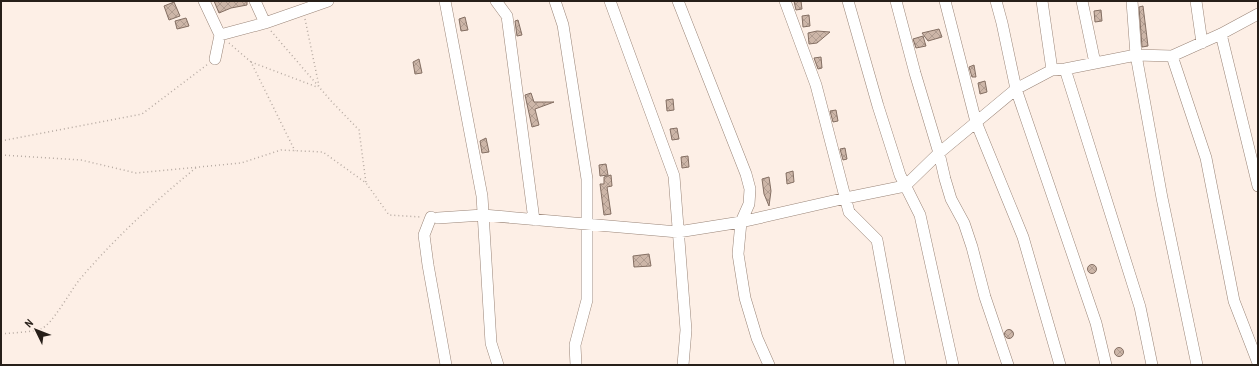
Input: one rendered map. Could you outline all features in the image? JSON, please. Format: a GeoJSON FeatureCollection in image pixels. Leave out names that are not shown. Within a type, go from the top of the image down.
{"type":"FeatureCollection","features":[{"type":"Feature","properties":{"kind":"street"},"geometry":{"type":"LineString","coordinates":[[204,1],[220,35],[215,59]]}},
{"type":"Feature","properties":{"kind":"street"},"geometry":{"type":"LineString","coordinates":[[255,1],[265,23]]}},
{"type":"Feature","properties":{"kind":"street"},"geometry":{"type":"LineString","coordinates":[[220,35],[265,23],[302,5],[328,1]]}},
{"type":"Feature","properties":{"kind":"street"},"geometry":{"type":"LineString","coordinates":[[445,1],[482,196],[491,343],[498,365]]}},
{"type":"Feature","properties":{"kind":"street"},"geometry":{"type":"LineString","coordinates":[[496,1],[507,16],[534,220]]}},
{"type":"Feature","properties":{"kind":"street"},"geometry":{"type":"LineString","coordinates":[[555,1],[563,25],[587,179],[587,300],[575,345],[576,365]]}},
{"type":"Feature","properties":{"kind":"street"},"geometry":{"type":"LineString","coordinates":[[610,1],[674,176],[686,330],[683,365]]}},
{"type":"Feature","properties":{"kind":"street"},"geometry":{"type":"LineString","coordinates":[[678,1],[746,174],[750,189],[749,204],[741,222],[738,254],[745,298],[757,338],[769,365]]}},
{"type":"Feature","properties":{"kind":"street"},"geometry":{"type":"LineString","coordinates":[[785,1],[816,85],[849,212],[877,240],[900,365]]}},
{"type":"Feature","properties":{"kind":"street"},"geometry":{"type":"LineString","coordinates":[[848,1],[880,113],[900,175],[920,215],[953,365]]}},
{"type":"Feature","properties":{"kind":"street"},"geometry":{"type":"LineString","coordinates":[[896,1],[951,199],[964,223],[985,297],[1008,365]]}},
{"type":"Feature","properties":{"kind":"street"},"geometry":{"type":"LineString","coordinates":[[945,1],[976,122],[1023,237],[1060,365]]}},
{"type":"Feature","properties":{"kind":"street"},"geometry":{"type":"LineString","coordinates":[[996,1],[1016,89],[1096,324],[1106,365]]}},
{"type":"Feature","properties":{"kind":"street"},"geometry":{"type":"LineString","coordinates":[[1042,1],[1052,70]]}},
{"type":"Feature","properties":{"kind":"street"},"geometry":{"type":"LineString","coordinates":[[1082,1],[1095,63]]}},
{"type":"Feature","properties":{"kind":"street"},"geometry":{"type":"LineString","coordinates":[[1132,1],[1136,56],[1162,198],[1197,365]]}},
{"type":"Feature","properties":{"kind":"street"},"geometry":{"type":"LineString","coordinates":[[1196,1],[1202,43]]}},
{"type":"Feature","properties":{"kind":"street"},"geometry":{"type":"LineString","coordinates":[[446,365],[424,235],[433,218],[483,215],[678,232],[741,222],[905,186],[939,153],[1016,89],[1052,70],[1136,56],[1172,56],[1221,34],[1258,14]]}},
{"type":"Feature","properties":{"kind":"street"},"geometry":{"type":"LineString","coordinates":[[1221,34],[1258,186]]}},
{"type":"Feature","properties":{"kind":"street"},"geometry":{"type":"LineString","coordinates":[[1172,56],[1206,158],[1234,301],[1258,363]]}},
{"type":"Feature","properties":{"kind":"street"},"geometry":{"type":"LineString","coordinates":[[1065,69],[1140,307],[1152,365]]}},
{"type":"Feature","properties":{"kind":"path"},"geometry":{"type":"LineString","coordinates":[[302,5],[319,87]]}},
{"type":"Feature","properties":{"kind":"path"},"geometry":{"type":"LineString","coordinates":[[265,23],[319,87],[359,130],[366,183]]}},
{"type":"Feature","properties":{"kind":"path"},"geometry":{"type":"LineString","coordinates":[[220,35],[251,62],[319,87]]}},
{"type":"Feature","properties":{"kind":"path"},"geometry":{"type":"LineString","coordinates":[[1,141],[142,114],[215,59]]}},
{"type":"Feature","properties":{"kind":"path"},"geometry":{"type":"LineString","coordinates":[[251,62],[295,151]]}},
{"type":"Feature","properties":{"kind":"path"},"geometry":{"type":"LineString","coordinates":[[1,155],[81,160],[136,173],[241,163],[282,150],[323,152],[366,183],[389,215],[433,218]]}},
{"type":"Feature","properties":{"kind":"path"},"geometry":{"type":"LineString","coordinates":[[1,334],[41,329],[54,317],[79,281],[118,238],[171,188],[197,167]]}},
{"type":"Feature","properties":{"kind":"building"},"geometry":{"type":"Polygon","coordinates":[[[214,1],[247,1],[247,5],[231,8],[219,13],[214,1]]]}},
{"type":"Feature","properties":{"kind":"building"},"geometry":{"type":"Polygon","coordinates":[[[794,1],[801,1],[802,9],[796,10],[794,1]]]}},
{"type":"Feature","properties":{"kind":"building"},"geometry":{"type":"Polygon","coordinates":[[[174,2],[180,16],[169,20],[164,6],[174,2]]]}},
{"type":"Feature","properties":{"kind":"building"},"geometry":{"type":"Polygon","coordinates":[[[1143,6],[1148,46],[1142,47],[1139,7],[1143,6]]]}},
{"type":"Feature","properties":{"kind":"building"},"geometry":{"type":"Polygon","coordinates":[[[1101,10],[1102,21],[1095,22],[1094,11],[1101,10]]]}},
{"type":"Feature","properties":{"kind":"building"},"geometry":{"type":"Polygon","coordinates":[[[809,15],[810,26],[803,27],[802,16],[809,15]]]}},
{"type":"Feature","properties":{"kind":"building"},"geometry":{"type":"Polygon","coordinates":[[[465,17],[468,30],[461,31],[459,19],[465,17]]]}},
{"type":"Feature","properties":{"kind":"building"},"geometry":{"type":"Polygon","coordinates":[[[186,18],[189,26],[177,29],[175,21],[186,18]]]}},
{"type":"Feature","properties":{"kind":"building"},"geometry":{"type":"Polygon","coordinates":[[[518,20],[522,35],[517,36],[515,21],[518,20]]]}},
{"type":"Feature","properties":{"kind":"building"},"geometry":{"type":"Polygon","coordinates":[[[939,29],[942,37],[928,41],[922,33],[939,29]]]}},
{"type":"Feature","properties":{"kind":"building"},"geometry":{"type":"Polygon","coordinates":[[[817,31],[830,32],[817,43],[809,44],[808,33],[817,31]]]}},
{"type":"Feature","properties":{"kind":"building"},"geometry":{"type":"Polygon","coordinates":[[[923,36],[926,46],[916,48],[913,39],[923,36]]]}},
{"type":"Feature","properties":{"kind":"building"},"geometry":{"type":"Polygon","coordinates":[[[821,57],[822,68],[818,69],[814,58],[821,57]]]}},
{"type":"Feature","properties":{"kind":"building"},"geometry":{"type":"Polygon","coordinates":[[[419,59],[422,73],[415,74],[413,62],[419,59]]]}},
{"type":"Feature","properties":{"kind":"building"},"geometry":{"type":"Polygon","coordinates":[[[974,65],[976,77],[972,77],[969,67],[974,65]]]}},
{"type":"Feature","properties":{"kind":"building"},"geometry":{"type":"Polygon","coordinates":[[[985,81],[987,92],[980,94],[978,83],[985,81]]]}},
{"type":"Feature","properties":{"kind":"building"},"geometry":{"type":"Polygon","coordinates":[[[531,93],[534,102],[554,102],[535,109],[539,125],[532,127],[525,95],[531,93]]]}},
{"type":"Feature","properties":{"kind":"building"},"geometry":{"type":"Polygon","coordinates":[[[673,99],[674,110],[667,111],[666,100],[673,99]]]}},
{"type":"Feature","properties":{"kind":"building"},"geometry":{"type":"Polygon","coordinates":[[[836,110],[838,121],[833,122],[830,111],[836,110]]]}},
{"type":"Feature","properties":{"kind":"building"},"geometry":{"type":"Polygon","coordinates":[[[677,128],[679,139],[672,140],[670,129],[677,128]]]}},
{"type":"Feature","properties":{"kind":"building"},"geometry":{"type":"Polygon","coordinates":[[[486,138],[489,152],[482,153],[480,141],[486,138]]]}},
{"type":"Feature","properties":{"kind":"building"},"geometry":{"type":"Polygon","coordinates":[[[845,148],[847,159],[843,160],[840,149],[845,148]]]}},
{"type":"Feature","properties":{"kind":"building"},"geometry":{"type":"Polygon","coordinates":[[[688,156],[689,167],[682,168],[681,157],[688,156]]]}},
{"type":"Feature","properties":{"kind":"building"},"geometry":{"type":"Polygon","coordinates":[[[606,164],[608,175],[600,176],[599,165],[606,164]]]}},
{"type":"Feature","properties":{"kind":"building"},"geometry":{"type":"Polygon","coordinates":[[[793,171],[794,182],[787,184],[786,173],[793,171]]]}},
{"type":"Feature","properties":{"kind":"building"},"geometry":{"type":"Polygon","coordinates":[[[611,175],[612,186],[607,187],[611,214],[604,215],[600,184],[604,184],[604,177],[611,175]]]}},
{"type":"Feature","properties":{"kind":"building"},"geometry":{"type":"Polygon","coordinates":[[[769,177],[771,191],[769,206],[764,194],[762,179],[769,177]]]}},
{"type":"Feature","properties":{"kind":"building"},"geometry":{"type":"Polygon","coordinates":[[[649,254],[651,266],[634,267],[633,256],[649,254]]]}},
{"type":"Feature","properties":{"kind":"building"},"geometry":{"type":"Polygon","coordinates":[[[1090,265],[1094,265],[1096,269],[1094,273],[1090,273],[1088,271],[1088,267],[1090,265]]]}},
{"type":"Feature","properties":{"kind":"building"},"geometry":{"type":"Polygon","coordinates":[[[1007,330],[1011,330],[1013,334],[1011,338],[1007,338],[1005,336],[1005,332],[1007,330]]]}},
{"type":"Feature","properties":{"kind":"building"},"geometry":{"type":"Polygon","coordinates":[[[1117,348],[1121,348],[1123,352],[1121,356],[1117,356],[1115,354],[1115,350],[1117,348]]]}}]}
